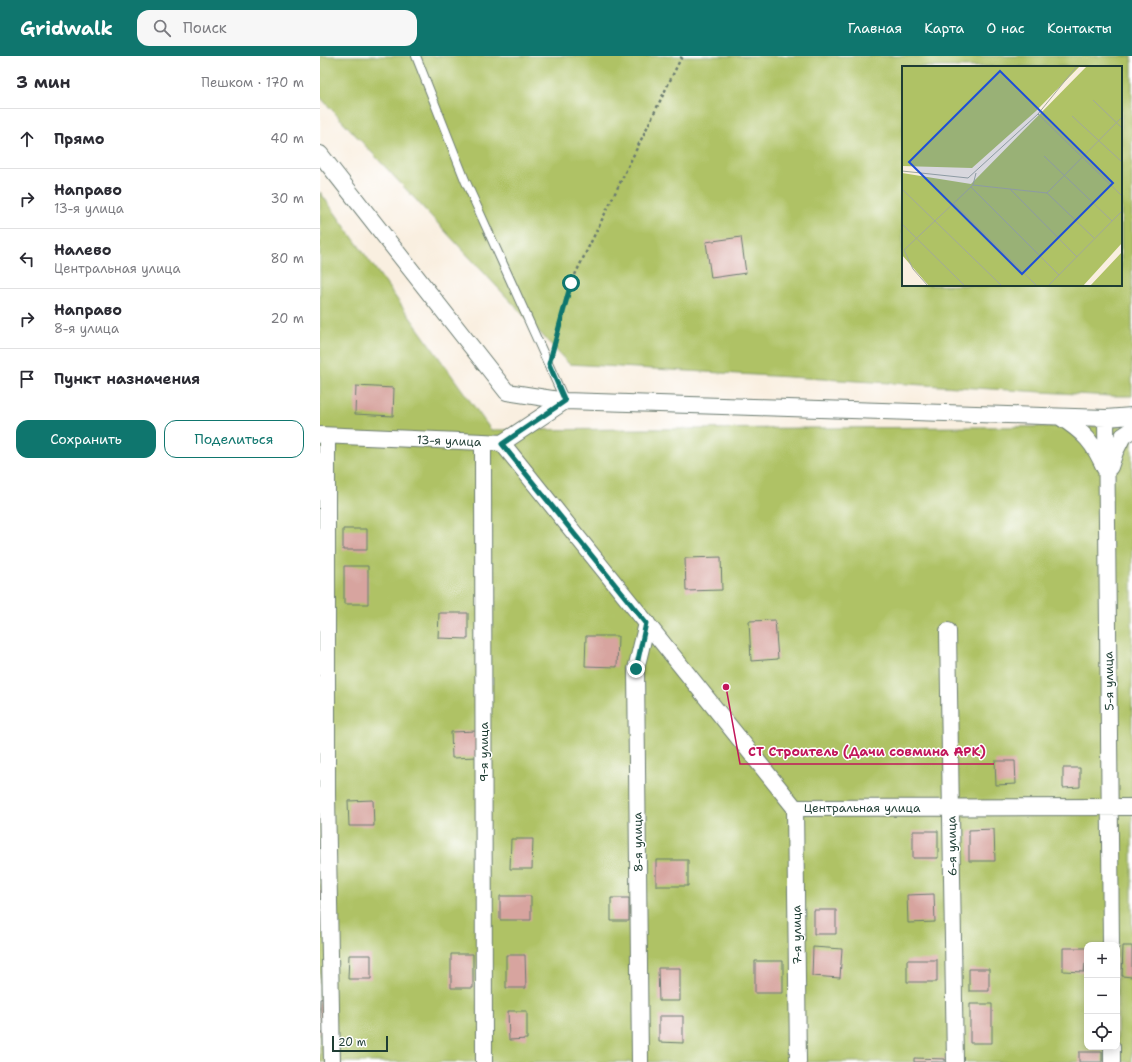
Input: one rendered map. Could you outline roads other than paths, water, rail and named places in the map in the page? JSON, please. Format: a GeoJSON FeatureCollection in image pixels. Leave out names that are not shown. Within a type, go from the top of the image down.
{"type":"FeatureCollection","features":[{"type":"Feature","properties":{"kind":"street"},"geometry":{"type":"LineString","coordinates":[[320,154],[507,392],[565,401],[1106,418],[1132,416]]}},
{"type":"Feature","properties":{"kind":"street"},"geometry":{"type":"LineString","coordinates":[[502,444],[565,401]]}},
{"type":"Feature","properties":{"kind":"street"},"geometry":{"type":"LineString","coordinates":[[1059,416],[1076,426],[1088,438],[1098,453],[1107,474]]}},
{"type":"Feature","properties":{"kind":"street","name":"5-я улица"},"geometry":{"type":"LineString","coordinates":[[1106,418],[1111,942]]}},
{"type":"Feature","properties":{"kind":"street"},"geometry":{"type":"LineString","coordinates":[[1107,474],[1123,436],[1132,430]]}},
{"type":"Feature","properties":{"kind":"street"},"geometry":{"type":"LineString","coordinates":[[323,436],[332,1062]]}},
{"type":"Feature","properties":{"kind":"street","name":"13-я улица"},"geometry":{"type":"LineString","coordinates":[[323,436],[502,444]]}},
{"type":"Feature","properties":{"kind":"street","name":"9-я улица"},"geometry":{"type":"LineString","coordinates":[[483,442],[484,1062]]}},
{"type":"Feature","properties":{"kind":"street","name":"Центральная улица"},"geometry":{"type":"LineString","coordinates":[[502,444],[795,808],[1132,807]]}},
{"type":"Feature","properties":{"kind":"street","name":"8-я улица"},"geometry":{"type":"LineString","coordinates":[[640,1062],[636,669],[646,623]]}},
{"type":"Feature","properties":{"kind":"street","name":"6-я улица"},"geometry":{"type":"LineString","coordinates":[[948,631],[955,1062]]}},
{"type":"Feature","properties":{"kind":"street","name":"7-я улица"},"geometry":{"type":"LineString","coordinates":[[795,808],[798,1062]]}},
{"type":"Feature","properties":{"kind":"street"},"geometry":{"type":"LineString","coordinates":[[1112,1050],[1112,1062]]}},
{"type":"Feature","properties":{"kind":"lane"},"geometry":{"type":"LineString","coordinates":[[416,56],[465,180],[565,401]]}},
{"type":"Feature","properties":{"kind":"place","name":"СТ Строитель (Дачи совмина АРК)"},"geometry":{"type":"Point","coordinates":[726,687]}}]}
